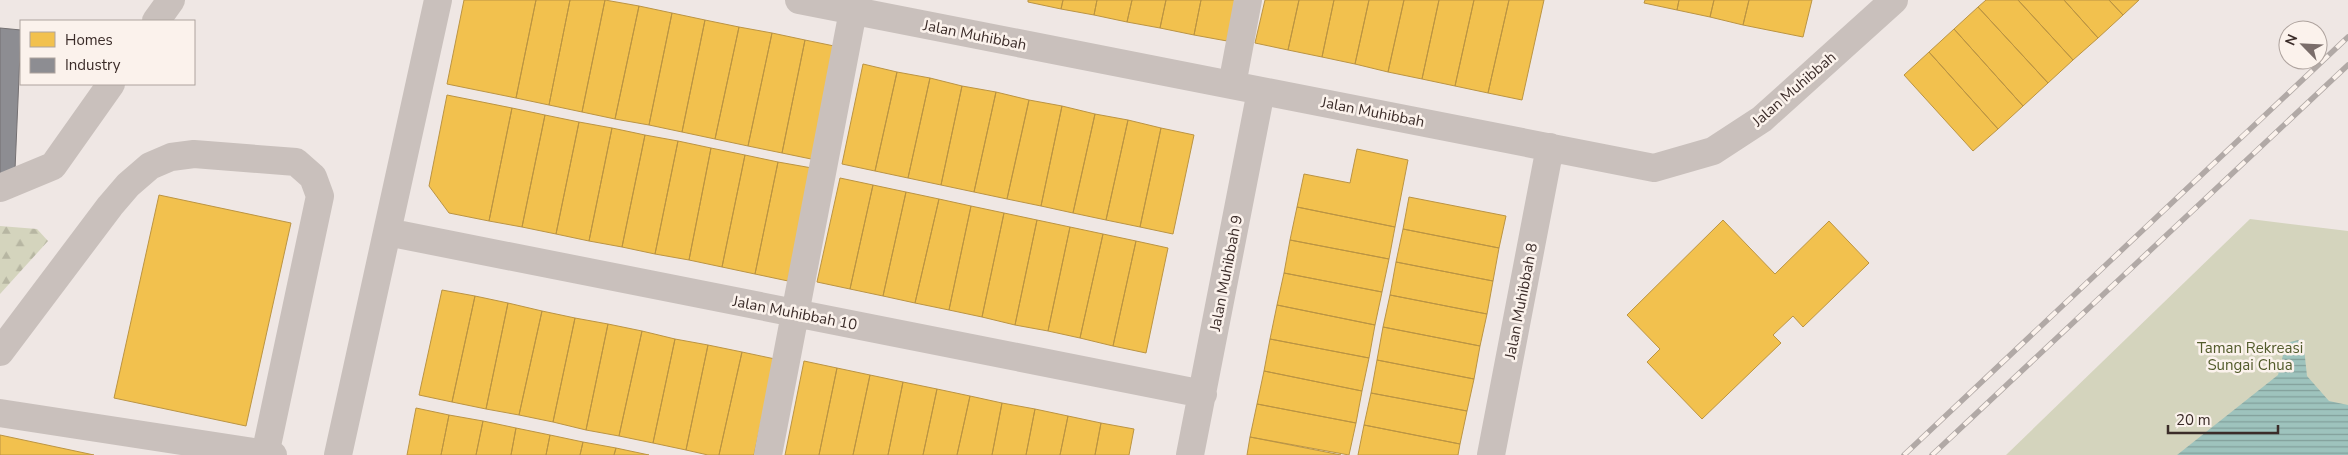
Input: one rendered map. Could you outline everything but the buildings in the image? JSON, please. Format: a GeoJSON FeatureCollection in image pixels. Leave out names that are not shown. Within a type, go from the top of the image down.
{"type":"FeatureCollection","features":[{"type":"Feature","properties":{"kind":"street"},"geometry":{"type":"LineString","coordinates":[[157,20],[171,0]]}},
{"type":"Feature","properties":{"kind":"street"},"geometry":{"type":"LineString","coordinates":[[338,455],[438,0]]}},
{"type":"Feature","properties":{"kind":"street","name":"Jalan Muhibbah"},"geometry":{"type":"LineString","coordinates":[[800,0],[1654,168],[1713,151],[1762,120],[1894,0]]}},
{"type":"Feature","properties":{"kind":"street"},"geometry":{"type":"LineString","coordinates":[[1232,85],[1248,0]]}},
{"type":"Feature","properties":{"kind":"street"},"geometry":{"type":"LineString","coordinates":[[768,455],[852,10]]}},
{"type":"Feature","properties":{"kind":"street"},"geometry":{"type":"LineString","coordinates":[[0,188],[53,166],[111,85]]}},
{"type":"Feature","properties":{"kind":"street","name":"Jalan Muhibbah 9"},"geometry":{"type":"LineString","coordinates":[[1190,455],[1261,91]]}},
{"type":"Feature","properties":{"kind":"street","name":"Jalan Muhibbah 8"},"geometry":{"type":"LineString","coordinates":[[1491,455],[1550,147]]}},
{"type":"Feature","properties":{"kind":"street"},"geometry":{"type":"LineString","coordinates":[[0,352],[110,206],[128,185],[150,166],[172,158],[194,154],[296,162],[313,177],[320,196],[268,455],[0,413]]}},
{"type":"Feature","properties":{"kind":"street","name":"Jalan Muhibbah 10"},"geometry":{"type":"LineString","coordinates":[[387,232],[1203,394]]}},
{"type":"Feature","properties":{"kind":"green space","name":"Taman Rekreasi Sungai Chua"},"geometry":{"type":"Polygon","coordinates":[[[2250,219],[2348,231],[2348,455],[2006,455],[2250,219]]]}},
{"type":"Feature","properties":{"kind":"green space"},"geometry":{"type":"Polygon","coordinates":[[[0,226],[37,229],[48,241],[0,294],[0,226]]]}},
{"type":"Feature","properties":{"kind":"water"},"geometry":{"type":"Polygon","coordinates":[[[2303,339],[2307,376],[2329,401],[2348,405],[2348,455],[2177,455],[2278,375],[2286,343],[2303,339]]]}},
{"type":"Feature","properties":{"kind":"railway"},"geometry":{"type":"LineString","coordinates":[[1904,455],[2348,37]]}},
{"type":"Feature","properties":{"kind":"railway"},"geometry":{"type":"LineString","coordinates":[[1932,455],[2348,65]]}}]}
